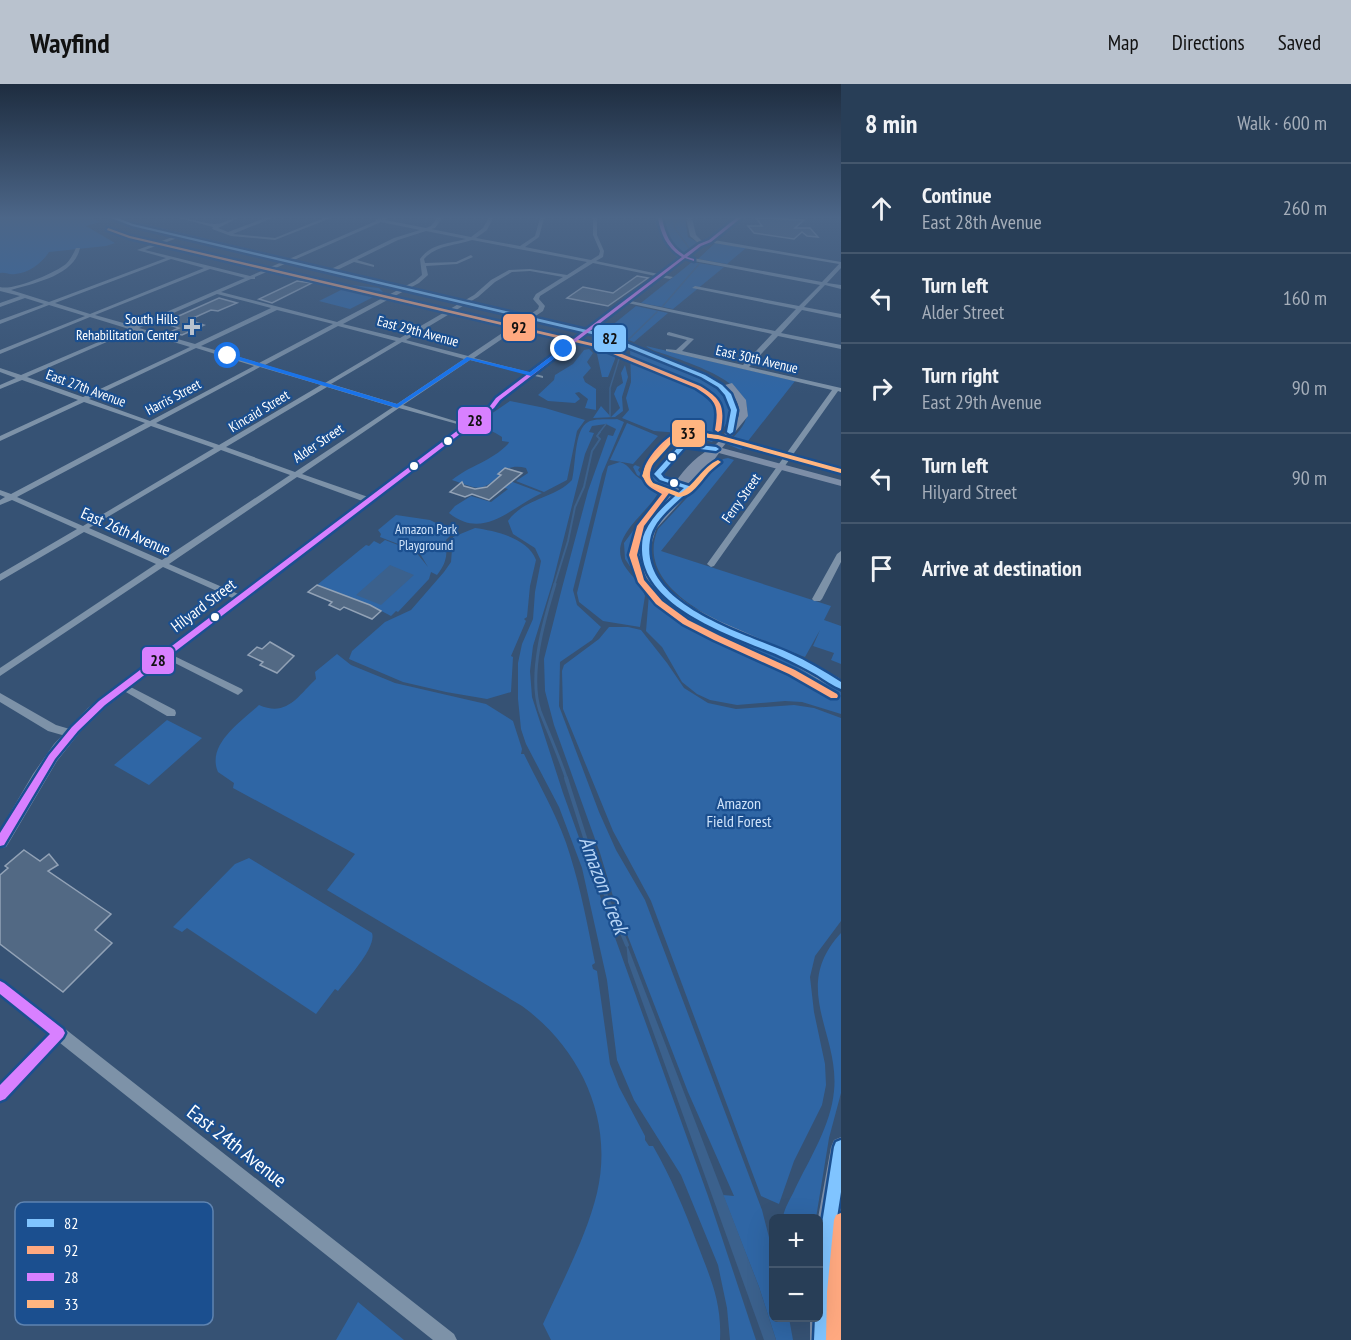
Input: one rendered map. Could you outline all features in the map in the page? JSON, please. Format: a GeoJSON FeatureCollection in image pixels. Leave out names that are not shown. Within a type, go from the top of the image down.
{"type":"FeatureCollection","features":[{"type":"Feature","properties":{"kind":"main road"},"geometry":{"type":"LineString","coordinates":[[356,277],[593,332],[703,376],[724,389],[734,410],[730,432],[716,449],[710,461],[651,530],[644,550],[650,573],[667,595],[700,618],[805,664],[841,686]]}},
{"type":"Feature","properties":{"kind":"main road","name":"Hilyard Street"},"geometry":{"type":"LineString","coordinates":[[492,407],[514,397],[541,377],[626,302],[665,277]]}},
{"type":"Feature","properties":{"kind":"main road","name":"Hilyard Street"},"geometry":{"type":"LineString","coordinates":[[0,843],[16,820],[50,759],[69,733],[123,686],[492,407],[531,374],[635,304],[665,277]]}},
{"type":"Feature","properties":{"kind":"main road"},"geometry":{"type":"LineString","coordinates":[[716,449],[841,483]]}},
{"type":"Feature","properties":{"kind":"main road"},"geometry":{"type":"LineString","coordinates":[[822,1340],[825,1256],[841,1148]]}},
{"type":"Feature","properties":{"kind":"street"},"geometry":{"type":"LineString","coordinates":[[4,289],[38,277]]}},
{"type":"Feature","properties":{"kind":"street"},"geometry":{"type":"LineString","coordinates":[[0,322],[121,277]]}},
{"type":"Feature","properties":{"kind":"street"},"geometry":{"type":"LineString","coordinates":[[0,352],[186,277]]}},
{"type":"Feature","properties":{"kind":"street"},"geometry":{"type":"LineString","coordinates":[[248,277],[253,278]]}},
{"type":"Feature","properties":{"kind":"street"},"geometry":{"type":"LineString","coordinates":[[0,387],[256,277]]}},
{"type":"Feature","properties":{"kind":"street","name":"Harris Street"},"geometry":{"type":"LineString","coordinates":[[0,503],[424,277]]}},
{"type":"Feature","properties":{"kind":"street","name":"Kincaid Street"},"geometry":{"type":"LineString","coordinates":[[0,578],[466,302],[501,277]]}},
{"type":"Feature","properties":{"kind":"street"},"geometry":{"type":"LineString","coordinates":[[531,317],[543,308],[536,297],[564,277]]}},
{"type":"Feature","properties":{"kind":"street"},"geometry":{"type":"LineString","coordinates":[[784,277],[841,287]]}},
{"type":"Feature","properties":{"kind":"street"},"geometry":{"type":"LineString","coordinates":[[744,368],[830,277]]}},
{"type":"Feature","properties":{"kind":"street"},"geometry":{"type":"LineString","coordinates":[[695,288],[841,316]]}},
{"type":"Feature","properties":{"kind":"street"},"geometry":{"type":"LineString","coordinates":[[4,289],[466,426]]}},
{"type":"Feature","properties":{"kind":"street","name":"East 29th Avenue"},"geometry":{"type":"LineString","coordinates":[[219,293],[541,377]]}},
{"type":"Feature","properties":{"kind":"street"},"geometry":{"type":"LineString","coordinates":[[0,305],[27,296]]}},
{"type":"Feature","properties":{"kind":"street"},"geometry":{"type":"LineString","coordinates":[[626,302],[841,347]]}},
{"type":"Feature","properties":{"kind":"street"},"geometry":{"type":"LineString","coordinates":[[0,439],[276,308]]}},
{"type":"Feature","properties":{"kind":"street","name":"Alder Street"},"geometry":{"type":"LineString","coordinates":[[0,673],[531,317]]}},
{"type":"Feature","properties":{"kind":"street"},"geometry":{"type":"LineString","coordinates":[[669,334],[692,339],[677,353]]}},
{"type":"Feature","properties":{"kind":"street","name":"East 30th Avenue"},"geometry":{"type":"LineString","coordinates":[[668,350],[839,390]]}},
{"type":"Feature","properties":{"kind":"street","name":"East 27th Avenue"},"geometry":{"type":"LineString","coordinates":[[0,370],[368,500]]}},
{"type":"Feature","properties":{"kind":"street","name":"Ferry Street"},"geometry":{"type":"LineString","coordinates":[[711,564],[780,467],[839,390]]}},
{"type":"Feature","properties":{"kind":"street","name":"East 26th Avenue"},"geometry":{"type":"LineString","coordinates":[[0,492],[240,598]]}},
{"type":"Feature","properties":{"kind":"street"},"geometry":{"type":"LineString","coordinates":[[817,599],[841,554]]}},
{"type":"Feature","properties":{"kind":"street"},"geometry":{"type":"LineString","coordinates":[[165,655],[238,691]]}},
{"type":"Feature","properties":{"kind":"street"},"geometry":{"type":"LineString","coordinates":[[123,686],[171,713]]}},
{"type":"Feature","properties":{"kind":"street"},"geometry":{"type":"LineString","coordinates":[[0,697],[52,728],[69,733]]}},
{"type":"Feature","properties":{"kind":"street","name":"East 24th Avenue"},"geometry":{"type":"LineString","coordinates":[[0,987],[448,1340]]}},
{"type":"Feature","properties":{"kind":"street"},"geometry":{"type":"LineString","coordinates":[[0,1094],[60,1033]]}},
{"type":"Feature","properties":{"kind":"green space"},"geometry":{"type":"Polygon","coordinates":[[[674,277],[712,277],[673,309],[641,303],[674,277]]]}},
{"type":"Feature","properties":{"kind":"green space"},"geometry":{"type":"Polygon","coordinates":[[[351,285],[379,288],[383,292],[350,309],[319,301],[351,285]]]}},
{"type":"Feature","properties":{"kind":"green space"},"geometry":{"type":"Polygon","coordinates":[[[636,306],[668,313],[634,342],[605,331],[636,306]]]}},
{"type":"Feature","properties":{"kind":"green space"},"geometry":{"type":"Polygon","coordinates":[[[599,338],[616,345],[615,359],[608,377],[602,377],[597,354],[592,345],[599,338]]]}},
{"type":"Feature","properties":{"kind":"green space"},"geometry":{"type":"Polygon","coordinates":[[[646,346],[795,381],[741,450],[727,444],[745,422],[746,403],[740,393],[719,376],[646,346]]]}},
{"type":"Feature","properties":{"kind":"green space"},"geometry":{"type":"Polygon","coordinates":[[[589,349],[593,353],[587,362],[591,368],[583,377],[585,382],[596,389],[596,410],[585,408],[588,399],[579,392],[575,393],[580,399],[575,403],[548,401],[538,395],[554,380],[555,375],[573,364],[584,350],[589,349]]]}},
{"type":"Feature","properties":{"kind":"green space"},"geometry":{"type":"Polygon","coordinates":[[[630,349],[693,373],[722,393],[729,405],[728,419],[712,442],[688,435],[689,433],[683,431],[680,433],[654,431],[622,418],[629,410],[626,398],[631,382],[630,349]]]}},
{"type":"Feature","properties":{"kind":"green space"},"geometry":{"type":"Polygon","coordinates":[[[625,365],[628,377],[622,397],[623,411],[615,417],[593,418],[601,406],[611,417],[620,408],[614,394],[617,387],[623,383],[621,373],[625,365]]]}},
{"type":"Feature","properties":{"kind":"green space"},"geometry":{"type":"Polygon","coordinates":[[[510,401],[545,408],[585,420],[577,431],[567,480],[544,492],[516,481],[528,473],[526,468],[511,467],[499,474],[501,475],[488,485],[478,488],[452,480],[495,455],[508,444],[509,442],[502,441],[499,435],[475,425],[510,401]]]}},
{"type":"Feature","properties":{"kind":"green space"},"geometry":{"type":"Polygon","coordinates":[[[617,419],[624,422],[602,474],[573,590],[577,605],[601,627],[592,640],[560,662],[559,706],[599,812],[616,850],[645,900],[762,1210],[769,1237],[769,1318],[723,1195],[734,1196],[688,1092],[615,903],[600,853],[554,725],[545,691],[544,659],[588,491],[608,435],[613,436],[616,429],[606,424],[592,426],[589,432],[594,433],[585,454],[553,581],[533,646],[530,671],[532,697],[563,793],[708,1196],[756,1340],[730,1340],[727,1308],[718,1265],[681,1175],[634,1100],[617,1060],[607,980],[582,868],[559,807],[526,744],[521,729],[518,663],[522,644],[533,619],[541,561],[535,548],[513,534],[508,521],[522,508],[557,491],[572,480],[580,432],[583,426],[594,420],[617,419]]]}},
{"type":"Feature","properties":{"kind":"green space"},"geometry":{"type":"Polygon","coordinates":[[[627,423],[658,436],[633,464],[610,460],[627,423]]]}},
{"type":"Feature","properties":{"kind":"green space"},"geometry":{"type":"Polygon","coordinates":[[[723,459],[734,460],[661,551],[831,606],[824,620],[841,626],[841,664],[831,660],[834,653],[813,646],[820,630],[805,657],[730,627],[703,612],[679,596],[662,576],[654,554],[658,529],[723,459]]]}},
{"type":"Feature","properties":{"kind":"green space"},"geometry":{"type":"Polygon","coordinates":[[[620,462],[636,476],[653,485],[658,493],[630,527],[621,545],[620,555],[624,565],[645,596],[640,627],[603,621],[579,602],[577,593],[608,466],[620,462]]]}},
{"type":"Feature","properties":{"kind":"green space"},"geometry":{"type":"Polygon","coordinates":[[[635,465],[640,467],[638,470],[641,474],[654,475],[671,484],[639,540],[638,549],[642,570],[654,589],[671,605],[693,619],[789,662],[841,692],[841,714],[802,702],[737,705],[710,700],[697,694],[682,682],[662,647],[646,631],[649,594],[625,559],[624,543],[660,494],[658,487],[637,475],[633,467],[635,465]]]}},
{"type":"Feature","properties":{"kind":"green space"},"geometry":{"type":"Polygon","coordinates":[[[510,481],[542,493],[486,523],[474,524],[462,521],[449,513],[455,506],[471,496],[491,502],[508,489],[495,485],[511,484],[510,481]]]}},
{"type":"Feature","properties":{"kind":"green space","name":"Amazon Park Playground"},"geometry":{"type":"Polygon","coordinates":[[[396,515],[430,520],[454,532],[446,540],[446,559],[437,575],[431,572],[429,579],[398,612],[396,611],[391,616],[370,605],[317,585],[374,541],[380,544],[385,540],[416,552],[428,567],[419,552],[380,537],[378,530],[396,515]]]}},
{"type":"Feature","properties":{"kind":"green space"},"geometry":{"type":"Polygon","coordinates":[[[475,528],[492,531],[519,541],[532,552],[536,560],[530,586],[527,617],[524,619],[526,621],[511,656],[513,657],[511,692],[487,699],[446,692],[403,682],[349,659],[352,651],[385,622],[411,610],[451,562],[453,537],[475,528]]]}},
{"type":"Feature","properties":{"kind":"green space","name":"Amazon Field Forest"},"geometry":{"type":"Polygon","coordinates":[[[609,627],[641,630],[684,688],[708,703],[736,709],[794,705],[814,708],[841,718],[841,921],[815,956],[810,977],[814,1012],[825,1064],[826,1085],[822,1105],[794,1161],[779,1204],[761,1196],[651,901],[613,831],[563,709],[562,671],[564,665],[599,639],[609,627]]]}},
{"type":"Feature","properties":{"kind":"green space"},"geometry":{"type":"Polygon","coordinates":[[[337,654],[351,665],[395,683],[486,704],[513,721],[522,749],[521,754],[524,754],[555,816],[574,868],[595,963],[592,965],[597,971],[610,1064],[645,1140],[649,1146],[653,1146],[660,1158],[687,1218],[714,1290],[719,1314],[720,1340],[551,1340],[543,1324],[587,1227],[597,1193],[601,1166],[601,1139],[596,1113],[588,1088],[576,1065],[543,1023],[522,1006],[327,890],[355,854],[233,788],[234,783],[218,772],[217,752],[221,743],[235,726],[259,705],[277,709],[291,703],[316,679],[315,672],[337,654]]]}},
{"type":"Feature","properties":{"kind":"green space"},"geometry":{"type":"Polygon","coordinates":[[[167,720],[202,738],[149,785],[114,765],[167,720]]]}},
{"type":"Feature","properties":{"kind":"green space"},"geometry":{"type":"Polygon","coordinates":[[[249,858],[372,933],[370,946],[360,963],[338,991],[335,989],[316,1014],[187,928],[182,932],[173,927],[235,864],[249,858]]]}},
{"type":"Feature","properties":{"kind":"green space"},"geometry":{"type":"Polygon","coordinates":[[[841,933],[841,1093],[829,1138],[817,1214],[784,1214],[819,1141],[832,1104],[834,1070],[818,992],[819,973],[826,953],[841,933]]]}},
{"type":"Feature","properties":{"kind":"green space"},"geometry":{"type":"Polygon","coordinates":[[[358,1302],[404,1340],[336,1340],[358,1302]]]}},
{"type":"Feature","properties":{"kind":"green space"},"geometry":{"type":"Polygon","coordinates":[[[770,1322],[790,1322],[793,1340],[776,1340],[770,1322]]]}},
{"type":"Feature","properties":{"kind":"shaded area"},"geometry":{"type":"Polygon","coordinates":[[[390,565],[414,575],[381,605],[356,595],[390,565]]]}},
{"type":"Feature","properties":{"kind":"shaded area"},"geometry":{"type":"Polygon","coordinates":[[[626,942],[759,1287],[776,1340],[764,1340],[628,962],[626,942]]]}},
{"type":"Feature","properties":{"kind":"building"},"geometry":{"type":"Polygon","coordinates":[[[636,277],[648,278],[608,306],[567,298],[583,287],[613,293],[636,277]]]}},
{"type":"Feature","properties":{"kind":"building"},"geometry":{"type":"Polygon","coordinates":[[[297,281],[312,283],[272,303],[259,299],[297,281]]]}},
{"type":"Feature","properties":{"kind":"building"},"geometry":{"type":"Polygon","coordinates":[[[219,298],[237,303],[218,311],[211,310],[189,320],[204,325],[182,335],[170,332],[179,328],[163,323],[219,298]]]}},
{"type":"Feature","properties":{"kind":"building"},"geometry":{"type":"Polygon","coordinates":[[[505,468],[522,473],[489,500],[472,494],[465,497],[450,492],[462,482],[464,486],[475,489],[487,487],[501,475],[498,474],[505,468]]]}},
{"type":"Feature","properties":{"kind":"building"},"geometry":{"type":"Polygon","coordinates":[[[317,585],[381,611],[372,619],[344,607],[340,610],[329,605],[332,602],[308,592],[317,585]]]}},
{"type":"Feature","properties":{"kind":"building"},"geometry":{"type":"Polygon","coordinates":[[[270,642],[294,656],[277,673],[260,665],[263,662],[248,655],[257,647],[262,649],[270,642]]]}},
{"type":"Feature","properties":{"kind":"building"},"geometry":{"type":"Polygon","coordinates":[[[24,850],[40,861],[49,854],[58,865],[48,871],[111,914],[95,930],[112,943],[63,992],[0,944],[0,875],[8,868],[5,866],[24,850]]]}},
{"type":"Feature","properties":{"kind":"waterway","name":"Amazon Creek"},"geometry":{"type":"LineString","coordinates":[[662,307],[688,277]]}},
{"type":"Feature","properties":{"kind":"waterway","name":"Amazon Creek"},"geometry":{"type":"LineString","coordinates":[[629,339],[657,312]]}},
{"type":"Feature","properties":{"kind":"waterway","name":"Amazon Creek"},"geometry":{"type":"LineString","coordinates":[[610,416],[610,388],[623,346]]}},
{"type":"Feature","properties":{"kind":"waterway","name":"Amazon Creek"},"geometry":{"type":"LineString","coordinates":[[599,433],[606,424]]}},
{"type":"Feature","properties":{"kind":"waterway","name":"Amazon Creek"},"geometry":{"type":"LineString","coordinates":[[554,586],[568,541],[575,507],[584,487],[592,451],[600,439],[597,436],[600,432]]}},
{"type":"Feature","properties":{"kind":"waterway","name":"Amazon Creek"},"geometry":{"type":"LineString","coordinates":[[555,584],[539,648],[536,681],[540,711],[567,780]]}},
{"type":"Feature","properties":{"kind":"waterway","name":"Amazon Creek"},"geometry":{"type":"LineString","coordinates":[[566,778],[596,872],[627,945]]}},
{"type":"Feature","properties":{"kind":"transit line","name":"92"},"geometry":{"type":"LineString","coordinates":[[299,277],[598,346],[698,387],[715,399],[720,408],[718,430]]}},
{"type":"Feature","properties":{"kind":"transit line","name":"82"},"geometry":{"type":"LineString","coordinates":[[353,277],[602,335],[703,376],[720,386],[728,394],[734,410],[730,432]]}},
{"type":"Feature","properties":{"kind":"transit line","name":"28"},"geometry":{"type":"LineString","coordinates":[[0,842],[52,757],[75,729],[102,703],[492,407],[498,399],[659,277]]}},
{"type":"Feature","properties":{"kind":"transit line","name":"33"},"geometry":{"type":"LineString","coordinates":[[718,462],[680,496],[651,484],[645,476],[648,466],[675,436],[683,433],[718,437],[841,471]]}},
{"type":"Feature","properties":{"kind":"transit line","name":"92"},"geometry":{"type":"LineString","coordinates":[[718,437],[698,433],[678,434],[662,447],[649,464],[648,481],[654,488],[666,493],[640,526],[633,555],[640,581],[659,603],[686,622],[778,665],[834,696]]}},
{"type":"Feature","properties":{"kind":"transit line","name":"82"},"geometry":{"type":"LineString","coordinates":[[716,449],[683,445],[657,474],[662,479],[689,487],[664,511],[653,525],[646,540],[646,562],[656,582],[672,599],[694,614],[718,627],[792,658],[841,686]]}},
{"type":"Feature","properties":{"kind":"transit line","name":"28"},"geometry":{"type":"LineString","coordinates":[[0,987],[59,1033],[0,1094]]}},
{"type":"Feature","properties":{"kind":"transit line","name":"82"},"geometry":{"type":"LineString","coordinates":[[822,1340],[826,1243],[841,1147]]}},
{"type":"Feature","properties":{"kind":"transit line","name":"92"},"geometry":{"type":"LineString","coordinates":[[834,1340],[841,1220]]}},
{"type":"Feature","properties":{"kind":"place","name":"South Hills Rehabilitation Center"},"geometry":{"type":"Point","coordinates":[192,327]}},
{"type":"Feature","properties":{"kind":"route"},"geometry":{"type":"LineString","coordinates":[[228,356],[397,406],[469,358],[531,374],[564,349]]}}]}
